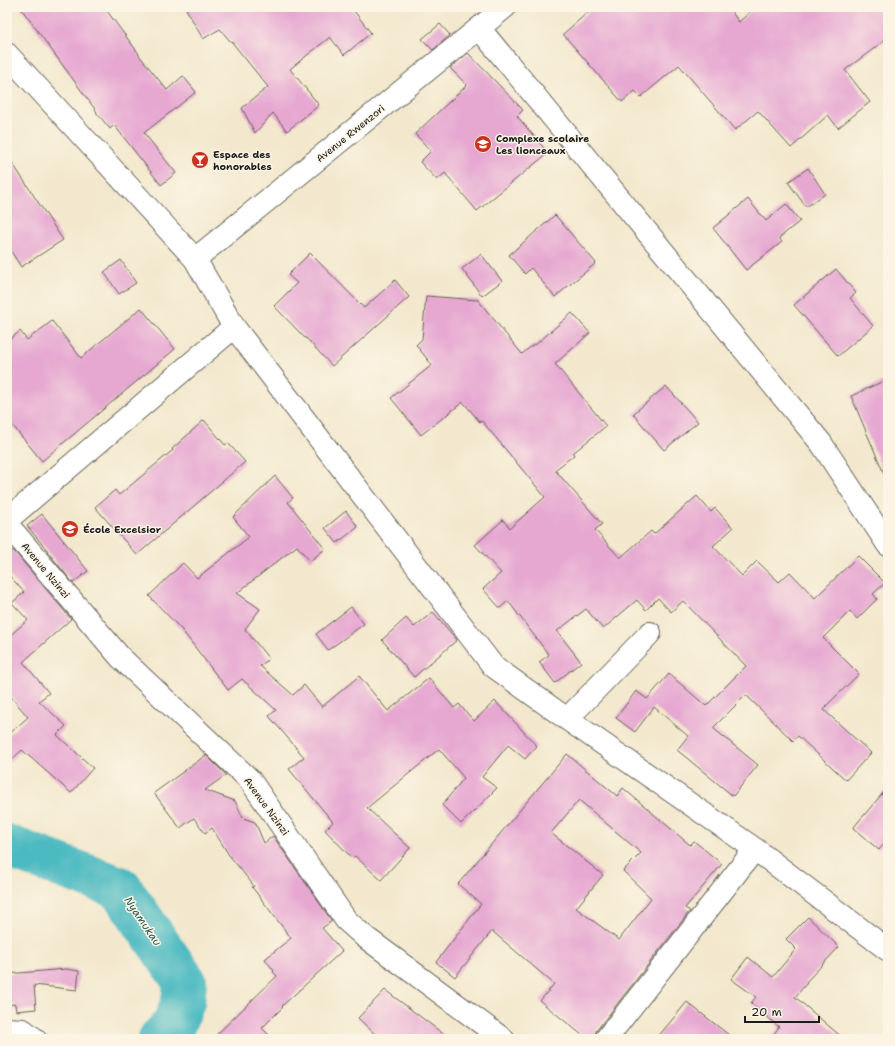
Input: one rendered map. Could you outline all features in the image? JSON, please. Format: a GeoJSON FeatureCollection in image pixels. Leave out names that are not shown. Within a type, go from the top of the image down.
{"type":"FeatureCollection","features":[{"type":"Feature","properties":{"kind":"street","name":"Avenue Rwenzori"},"geometry":{"type":"LineString","coordinates":[[195,259],[505,7]]}},
{"type":"Feature","properties":{"kind":"street"},"geometry":{"type":"LineString","coordinates":[[479,28],[821,443],[888,545]]}},
{"type":"Feature","properties":{"kind":"street"},"geometry":{"type":"LineString","coordinates":[[7,54],[195,259],[234,327],[493,666],[755,849],[888,950]]}},
{"type":"Feature","properties":{"kind":"street"},"geometry":{"type":"LineString","coordinates":[[7,520],[234,327]]}},
{"type":"Feature","properties":{"kind":"street","name":"Avenue Nzinzi"},"geometry":{"type":"LineString","coordinates":[[7,524],[120,657],[250,780],[346,920],[365,937],[503,1039]]}},
{"type":"Feature","properties":{"kind":"street"},"geometry":{"type":"LineString","coordinates":[[567,719],[650,633]]}},
{"type":"Feature","properties":{"kind":"street"},"geometry":{"type":"LineString","coordinates":[[606,1039],[755,849]]}},
{"type":"Feature","properties":{"kind":"street"},"geometry":{"type":"LineString","coordinates":[[7,1028],[23,1030],[35,1039]]}},
{"type":"Feature","properties":{"kind":"building"},"geometry":{"type":"Polygon","coordinates":[[[20,7],[104,7],[138,54],[167,90],[183,76],[196,92],[144,133],[176,173],[161,185],[114,125],[110,129],[96,112],[20,7]]]}},
{"type":"Feature","properties":{"kind":"building"},"geometry":{"type":"Polygon","coordinates":[[[185,7],[351,7],[371,33],[344,55],[330,37],[290,69],[319,105],[287,131],[273,113],[255,133],[242,108],[268,87],[220,29],[203,39],[185,7]]]}},
{"type":"Feature","properties":{"kind":"building"},"geometry":{"type":"Polygon","coordinates":[[[594,7],[728,7],[739,22],[755,7],[888,7],[888,38],[845,70],[870,102],[838,128],[828,115],[791,148],[758,111],[735,130],[679,65],[641,97],[635,91],[622,102],[563,34],[594,7]]]}},
{"type":"Feature","properties":{"kind":"building"},"geometry":{"type":"Polygon","coordinates":[[[440,24],[450,35],[433,50],[422,39],[440,24]]]}},
{"type":"Feature","properties":{"kind":"building"},"geometry":{"type":"Polygon","coordinates":[[[468,53],[523,110],[517,116],[548,153],[477,211],[445,173],[437,180],[420,162],[431,151],[415,134],[467,85],[450,68],[468,53]]]}},
{"type":"Feature","properties":{"kind":"building"},"geometry":{"type":"Polygon","coordinates":[[[7,155],[63,240],[21,267],[7,245],[7,155]]]}},
{"type":"Feature","properties":{"kind":"building"},"geometry":{"type":"Polygon","coordinates":[[[808,168],[825,194],[806,207],[788,182],[808,168]]]}},
{"type":"Feature","properties":{"kind":"building"},"geometry":{"type":"Polygon","coordinates":[[[748,199],[766,221],[786,204],[800,221],[779,238],[782,242],[746,270],[713,228],[748,199]]]}},
{"type":"Feature","properties":{"kind":"building"},"geometry":{"type":"Polygon","coordinates":[[[555,215],[596,263],[555,297],[531,268],[525,274],[509,255],[555,215]]]}},
{"type":"Feature","properties":{"kind":"building"},"geometry":{"type":"Polygon","coordinates":[[[310,253],[364,308],[395,280],[409,297],[332,366],[274,306],[297,283],[288,275],[310,253]]]}},
{"type":"Feature","properties":{"kind":"building"},"geometry":{"type":"Polygon","coordinates":[[[481,254],[502,281],[482,296],[462,269],[481,254]]]}},
{"type":"Feature","properties":{"kind":"building"},"geometry":{"type":"Polygon","coordinates":[[[121,260],[136,283],[119,294],[104,272],[121,260]]]}},
{"type":"Feature","properties":{"kind":"building"},"geometry":{"type":"Polygon","coordinates":[[[836,269],[856,293],[850,298],[873,326],[838,356],[794,305],[836,269]]]}},
{"type":"Feature","properties":{"kind":"building"},"geometry":{"type":"Polygon","coordinates":[[[426,296],[478,300],[522,354],[534,344],[535,345],[572,313],[590,333],[555,364],[606,426],[555,470],[602,524],[595,530],[620,558],[651,531],[654,534],[697,496],[711,512],[715,508],[733,528],[713,546],[742,576],[757,561],[779,582],[790,572],[815,598],[858,556],[885,583],[873,594],[877,599],[857,619],[850,611],[823,638],[859,674],[826,706],[824,710],[871,753],[846,780],[798,736],[793,741],[746,695],[713,728],[758,765],[733,796],[677,750],[688,736],[654,707],[635,732],[616,718],[636,691],[647,699],[669,674],[706,706],[746,666],[683,601],[671,612],[658,598],[646,610],[637,600],[603,629],[586,609],[557,631],[581,662],[555,683],[539,662],[549,655],[508,601],[500,608],[483,589],[501,573],[475,545],[503,520],[510,528],[545,497],[482,421],[480,422],[463,402],[421,435],[391,398],[432,365],[416,345],[422,339],[426,296]]]}},
{"type":"Feature","properties":{"kind":"building"},"geometry":{"type":"Polygon","coordinates":[[[141,308],[175,349],[42,461],[7,419],[7,342],[20,331],[27,340],[52,321],[81,358],[141,308]]]}},
{"type":"Feature","properties":{"kind":"building"},"geometry":{"type":"Polygon","coordinates":[[[888,379],[888,483],[851,396],[888,379]]]}},
{"type":"Feature","properties":{"kind":"building"},"geometry":{"type":"Polygon","coordinates":[[[666,386],[698,422],[664,450],[633,414],[666,386]]]}},
{"type":"Feature","properties":{"kind":"building"},"geometry":{"type":"Polygon","coordinates":[[[204,420],[225,445],[228,443],[245,462],[137,555],[95,507],[115,490],[119,495],[173,450],[172,449],[204,420]]]}},
{"type":"Feature","properties":{"kind":"building"},"geometry":{"type":"Polygon","coordinates":[[[275,476],[293,498],[288,502],[325,549],[310,561],[297,546],[237,593],[260,609],[245,629],[269,659],[260,666],[293,695],[304,685],[322,707],[359,676],[388,711],[429,678],[454,708],[459,704],[474,721],[495,701],[537,746],[525,759],[508,745],[482,777],[497,788],[461,824],[442,805],[464,778],[439,749],[367,808],[410,848],[381,880],[355,856],[352,858],[325,830],[333,822],[289,769],[304,757],[269,716],[276,710],[242,679],[228,690],[181,629],[149,596],[183,563],[197,578],[249,537],[233,517],[275,476]]]}},
{"type":"Feature","properties":{"kind":"building"},"geometry":{"type":"Polygon","coordinates":[[[346,511],[358,527],[337,543],[325,528],[346,511]]]}},
{"type":"Feature","properties":{"kind":"building"},"geometry":{"type":"Polygon","coordinates":[[[42,514],[88,571],[73,583],[27,526],[42,514]]]}},
{"type":"Feature","properties":{"kind":"building"},"geometry":{"type":"Polygon","coordinates":[[[7,551],[14,551],[71,619],[23,662],[49,693],[39,701],[66,726],[57,735],[93,768],[71,793],[22,750],[7,764],[7,736],[28,717],[7,692],[7,638],[28,620],[12,603],[24,592],[7,573],[7,551]]]}},
{"type":"Feature","properties":{"kind":"building"},"geometry":{"type":"Polygon","coordinates":[[[351,607],[364,624],[328,650],[316,634],[351,607]]]}},
{"type":"Feature","properties":{"kind":"building"},"geometry":{"type":"Polygon","coordinates":[[[433,612],[457,640],[414,677],[382,640],[406,618],[414,627],[433,612]]]}},
{"type":"Feature","properties":{"kind":"building"},"geometry":{"type":"Polygon","coordinates":[[[567,754],[617,796],[623,788],[690,845],[694,841],[722,864],[685,908],[690,911],[596,1031],[594,1039],[587,1039],[540,1001],[554,984],[492,931],[455,977],[436,962],[481,904],[458,884],[567,754]],[[579,800],[551,833],[603,875],[576,908],[619,940],[651,898],[623,871],[641,853],[579,800]]]}},
{"type":"Feature","properties":{"kind":"building"},"geometry":{"type":"Polygon","coordinates":[[[206,755],[226,775],[205,790],[235,801],[243,818],[255,822],[264,843],[273,836],[332,921],[322,928],[342,951],[282,1006],[283,1007],[262,1028],[273,1039],[212,1039],[277,976],[265,959],[291,938],[252,887],[254,886],[229,855],[212,828],[205,833],[194,818],[180,828],[154,793],[206,755]]]}},
{"type":"Feature","properties":{"kind":"building"},"geometry":{"type":"Polygon","coordinates":[[[888,787],[888,839],[879,850],[853,828],[888,787]]]}},
{"type":"Feature","properties":{"kind":"building"},"geometry":{"type":"Polygon","coordinates":[[[808,917],[839,947],[806,982],[807,983],[795,997],[844,1039],[770,1039],[779,1027],[751,1003],[756,997],[731,979],[748,957],[773,977],[796,949],[786,939],[808,917]]]}},
{"type":"Feature","properties":{"kind":"building"},"geometry":{"type":"Polygon","coordinates":[[[66,969],[79,971],[77,990],[34,985],[36,1009],[16,1011],[15,1004],[7,1005],[7,974],[66,969]]]}},
{"type":"Feature","properties":{"kind":"building"},"geometry":{"type":"Polygon","coordinates":[[[385,990],[450,1039],[380,1039],[358,1018],[385,990]]]}},
{"type":"Feature","properties":{"kind":"building"},"geometry":{"type":"Polygon","coordinates":[[[687,1002],[734,1039],[656,1039],[687,1002]]]}},
{"type":"Feature","properties":{"kind":"waterway","name":"Nyamukau"},"geometry":{"type":"LineString","coordinates":[[7,846],[120,888],[185,982],[183,1002],[173,1026],[160,1039]]}},
{"type":"Feature","properties":{"kind":"place","name":"Complexe scolaire Les lionceaux"},"geometry":{"type":"Point","coordinates":[483,144]}},
{"type":"Feature","properties":{"kind":"place","name":"Espace des honorables"},"geometry":{"type":"Point","coordinates":[200,160]}},
{"type":"Feature","properties":{"kind":"place","name":"École Excelsior"},"geometry":{"type":"Point","coordinates":[70,529]}}]}
